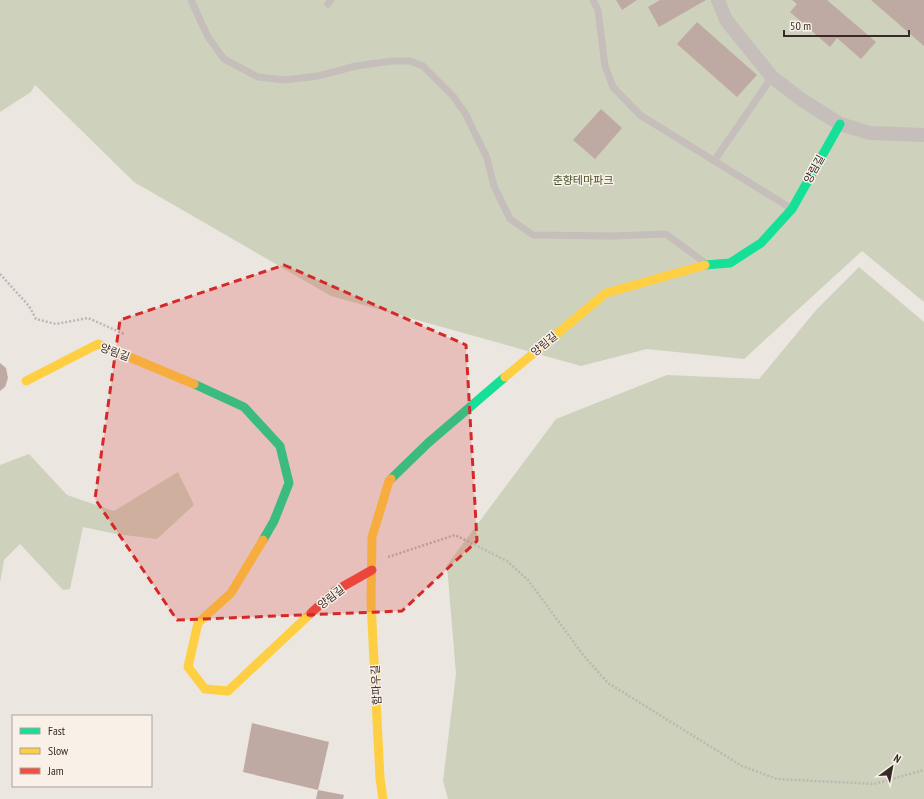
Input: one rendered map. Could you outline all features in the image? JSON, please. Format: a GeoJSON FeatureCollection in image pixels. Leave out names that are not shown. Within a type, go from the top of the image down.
{"type":"FeatureCollection","features":[{"type":"Feature","properties":{"kind":"street"},"geometry":{"type":"LineString","coordinates":[[718,0],[726,20],[772,77],[802,100],[840,124],[870,133],[924,135]]}},
{"type":"Feature","properties":{"kind":"street","name":"양림길"},"geometry":{"type":"LineString","coordinates":[[26,381],[98,344],[198,385],[244,407],[280,446],[289,483],[274,521],[231,593],[198,623],[188,667],[205,689],[228,691],[335,591],[372,566],[372,537],[390,481],[428,443],[546,341],[606,293],[708,264],[730,263],[761,243],[792,209],[840,124]]}},
{"type":"Feature","properties":{"kind":"street","name":"함파우길"},"geometry":{"type":"LineString","coordinates":[[372,566],[372,625],[380,778],[383,799]]}},
{"type":"Feature","properties":{"kind":"lane"},"geometry":{"type":"LineString","coordinates":[[190,0],[208,37],[224,59],[258,77],[285,80],[304,78],[392,61],[410,61],[423,66],[454,96],[465,113],[487,158],[494,186],[510,219],[533,235],[613,236],[666,234],[708,264]]}},
{"type":"Feature","properties":{"kind":"lane"},"geometry":{"type":"LineString","coordinates":[[593,0],[598,10],[605,66],[614,87],[640,115],[792,209]]}},
{"type":"Feature","properties":{"kind":"lane"},"geometry":{"type":"LineString","coordinates":[[714,161],[772,77]]}},
{"type":"Feature","properties":{"kind":"path"},"geometry":{"type":"LineString","coordinates":[[372,566],[455,535],[507,561],[528,580],[584,656],[608,683],[742,766],[777,779],[874,784],[924,770]]}},
{"type":"Feature","properties":{"kind":"highlighted area"},"geometry":{"type":"Polygon","coordinates":[[[284,265],[466,345],[477,541],[402,611],[177,620],[95,499],[120,320],[284,265]]]}},
{"type":"Feature","properties":{"kind":"green space","name":"춘향테마파크"},"geometry":{"type":"Polygon","coordinates":[[[0,0],[924,0],[924,302],[862,251],[744,359],[647,349],[581,366],[331,296],[134,182],[35,85],[31,92],[0,112],[0,0]]]}},
{"type":"Feature","properties":{"kind":"green space"},"geometry":{"type":"Polygon","coordinates":[[[859,267],[924,322],[924,799],[448,799],[443,781],[456,674],[447,565],[556,419],[667,375],[759,379],[817,309],[859,267]]]}},
{"type":"Feature","properties":{"kind":"green space"},"geometry":{"type":"Polygon","coordinates":[[[29,454],[67,495],[114,511],[178,472],[194,505],[157,539],[116,534],[83,527],[70,589],[63,590],[20,544],[4,560],[0,583],[0,465],[29,454]]]}},
{"type":"Feature","properties":{"kind":"building"},"geometry":{"type":"Polygon","coordinates":[[[616,0],[637,0],[622,10],[616,0]]]}},
{"type":"Feature","properties":{"kind":"building"},"geometry":{"type":"Polygon","coordinates":[[[660,0],[706,0],[659,27],[648,7],[660,0]]]}},
{"type":"Feature","properties":{"kind":"building"},"geometry":{"type":"Polygon","coordinates":[[[792,0],[827,0],[876,42],[861,59],[837,38],[830,47],[790,12],[797,4],[792,0]]]}},
{"type":"Feature","properties":{"kind":"building"},"geometry":{"type":"Polygon","coordinates":[[[871,0],[924,0],[924,46],[871,0]]]}},
{"type":"Feature","properties":{"kind":"building"},"geometry":{"type":"Polygon","coordinates":[[[697,22],[757,75],[737,97],[677,44],[697,22]]]}},
{"type":"Feature","properties":{"kind":"building"},"geometry":{"type":"Polygon","coordinates":[[[601,109],[622,128],[595,159],[573,140],[601,109]]]}},
{"type":"Feature","properties":{"kind":"building"},"geometry":{"type":"Polygon","coordinates":[[[0,363],[6,368],[8,378],[5,387],[0,391],[0,363]]]}},
{"type":"Feature","properties":{"kind":"building"},"geometry":{"type":"Polygon","coordinates":[[[252,723],[329,742],[318,790],[243,772],[252,723]]]}},
{"type":"Feature","properties":{"kind":"building"},"geometry":{"type":"Polygon","coordinates":[[[318,790],[344,795],[343,799],[316,799],[318,790]]]}},
{"type":"Feature","properties":{"kind":"traffic: fast"},"geometry":{"type":"LineString","coordinates":[[705,265],[730,263],[761,243],[792,209],[840,124]]}},
{"type":"Feature","properties":{"kind":"traffic: fast"},"geometry":{"type":"LineString","coordinates":[[391,479],[428,443],[505,377]]}},
{"type":"Feature","properties":{"kind":"traffic: fast"},"geometry":{"type":"LineString","coordinates":[[194,384],[244,407],[280,446],[289,483],[274,521],[263,540]]}},
{"type":"Feature","properties":{"kind":"traffic: slow"},"geometry":{"type":"LineString","coordinates":[[505,377],[606,293],[705,265]]}},
{"type":"Feature","properties":{"kind":"traffic: slow"},"geometry":{"type":"LineString","coordinates":[[26,381],[98,344],[194,384]]}},
{"type":"Feature","properties":{"kind":"traffic: slow"},"geometry":{"type":"LineString","coordinates":[[383,799],[380,778],[371,602],[372,537],[389,481],[391,479]]}},
{"type":"Feature","properties":{"kind":"traffic: slow"},"geometry":{"type":"LineString","coordinates":[[263,540],[231,593],[198,623],[188,667],[205,689],[228,691],[311,613]]}},
{"type":"Feature","properties":{"kind":"traffic: jam"},"geometry":{"type":"LineString","coordinates":[[311,613],[335,591],[372,570]]}}]}
